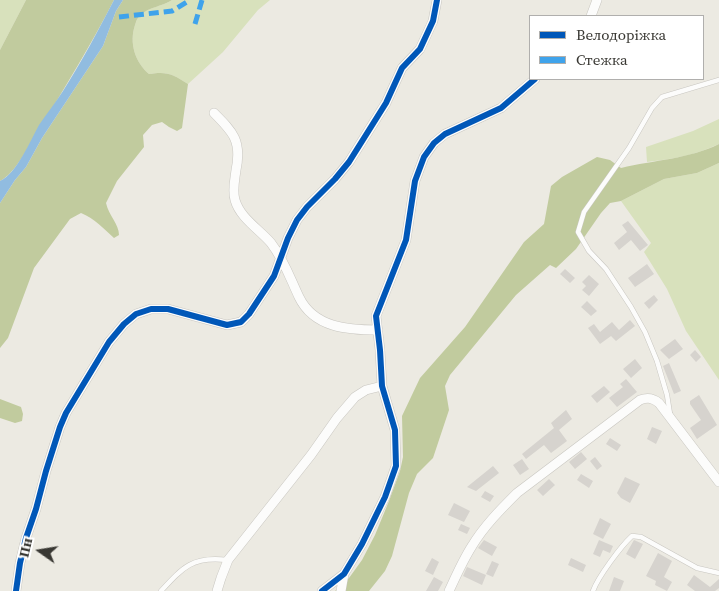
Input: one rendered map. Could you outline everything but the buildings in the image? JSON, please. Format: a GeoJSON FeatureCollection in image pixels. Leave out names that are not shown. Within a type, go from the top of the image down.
{"type":"FeatureCollection","features":[{"type":"Feature","properties":{"kind":"street"},"geometry":{"type":"LineString","coordinates":[[16,591],[26,538],[60,427],[66,413],[109,342],[124,324],[136,314],[151,309],[168,308],[227,325],[241,322],[249,314],[263,294],[282,258],[288,238],[297,220],[307,206],[335,180],[349,162],[386,103],[402,68],[420,48],[433,20],[437,0]]}},
{"type":"Feature","properties":{"kind":"street"},"geometry":{"type":"LineString","coordinates":[[591,15],[596,0]]}},
{"type":"Feature","properties":{"kind":"street"},"geometry":{"type":"LineString","coordinates":[[341,591],[344,574],[366,536],[385,497],[396,466],[395,430],[382,386],[376,316],[406,240],[416,181],[424,157],[434,143],[445,134],[501,108],[534,80]]}},
{"type":"Feature","properties":{"kind":"street"},"geometry":{"type":"LineString","coordinates":[[214,113],[229,128],[234,135],[236,143],[235,200],[249,222],[269,241],[282,258],[300,299],[320,321],[333,326],[354,330],[378,330]]}},
{"type":"Feature","properties":{"kind":"street"},"geometry":{"type":"LineString","coordinates":[[217,591],[228,560],[311,456],[337,418],[355,397],[366,390],[382,386]]}},
{"type":"Feature","properties":{"kind":"street"},"geometry":{"type":"LineString","coordinates":[[449,591],[471,546],[499,511],[525,488],[640,400],[646,398],[655,399],[719,482]]}},
{"type":"Feature","properties":{"kind":"street"},"geometry":{"type":"LineString","coordinates":[[322,591],[344,574]]}},
{"type":"Feature","properties":{"kind":"lane"},"geometry":{"type":"LineString","coordinates":[[671,418],[657,360],[645,332],[606,269],[590,251],[578,232],[584,212],[629,148],[652,108],[662,97],[719,80]]}},
{"type":"Feature","properties":{"kind":"lane"},"geometry":{"type":"LineString","coordinates":[[594,591],[596,584],[606,569],[632,536],[641,537],[697,568],[719,573]]}},
{"type":"Feature","properties":{"kind":"lane"},"geometry":{"type":"LineString","coordinates":[[161,591],[187,566],[200,559],[228,560]]}},
{"type":"Feature","properties":{"kind":"green space"},"geometry":{"type":"Polygon","coordinates":[[[0,0],[26,0],[0,50],[0,0]]]}},
{"type":"Feature","properties":{"kind":"green space"},"geometry":{"type":"Polygon","coordinates":[[[26,0],[114,0],[78,66],[27,150],[11,172],[0,181],[0,50],[26,0]]]}},
{"type":"Feature","properties":{"kind":"green space"},"geometry":{"type":"Polygon","coordinates":[[[123,0],[172,0],[141,14],[136,21],[133,32],[133,45],[140,64],[149,74],[170,74],[188,84],[182,128],[177,131],[162,122],[152,125],[143,135],[144,147],[117,181],[106,203],[119,231],[119,235],[114,238],[95,221],[81,213],[70,219],[34,268],[8,338],[0,348],[0,203],[26,167],[42,138],[103,46],[116,11],[123,0]]]}},
{"type":"Feature","properties":{"kind":"green space"},"geometry":{"type":"Polygon","coordinates":[[[172,0],[270,0],[258,10],[223,52],[188,84],[170,74],[149,74],[140,64],[134,52],[133,32],[141,14],[172,0]]]}},
{"type":"Feature","properties":{"kind":"green space"},"geometry":{"type":"Polygon","coordinates":[[[719,119],[719,144],[684,156],[647,162],[646,147],[693,131],[719,119]]]}},
{"type":"Feature","properties":{"kind":"green space"},"geometry":{"type":"Polygon","coordinates":[[[719,144],[719,163],[697,173],[664,179],[621,201],[610,203],[576,249],[556,268],[550,265],[516,295],[450,375],[445,386],[449,410],[433,458],[417,474],[409,493],[392,556],[385,571],[369,591],[335,591],[349,578],[362,560],[389,501],[403,457],[402,416],[420,378],[465,327],[524,242],[544,224],[551,186],[562,177],[597,157],[610,160],[621,168],[684,156],[719,144]]]}},
{"type":"Feature","properties":{"kind":"green space"},"geometry":{"type":"Polygon","coordinates":[[[719,163],[719,380],[686,331],[667,289],[644,252],[651,243],[621,201],[664,179],[697,173],[719,163]]]}},
{"type":"Feature","properties":{"kind":"green space"},"geometry":{"type":"Polygon","coordinates":[[[0,399],[21,407],[22,421],[15,423],[0,418],[0,399]]]}},
{"type":"Feature","properties":{"kind":"water"},"geometry":{"type":"Polygon","coordinates":[[[114,0],[123,0],[116,11],[103,46],[42,138],[26,167],[0,203],[0,181],[17,164],[39,125],[77,68],[114,0]]]}},
{"type":"Feature","properties":{"kind":"marked path"},"geometry":{"type":"LineString","coordinates":[[119,17],[172,11],[190,0]]}},
{"type":"Feature","properties":{"kind":"marked path"},"geometry":{"type":"LineString","coordinates":[[195,24],[202,0]]}},
{"type":"Feature","properties":{"kind":"cycle path"},"geometry":{"type":"LineString","coordinates":[[16,591],[26,538],[60,427],[66,413],[109,342],[124,324],[136,314],[151,309],[168,309],[227,325],[241,322],[249,314],[274,276],[297,220],[349,162],[386,103],[402,68],[420,49],[433,21],[437,0]]}},
{"type":"Feature","properties":{"kind":"cycle path"},"geometry":{"type":"LineString","coordinates":[[322,591],[344,574],[362,544],[385,497],[396,466],[395,430],[382,386],[376,316],[406,240],[415,181],[424,157],[434,143],[445,134],[501,108],[534,80]]}}]}
